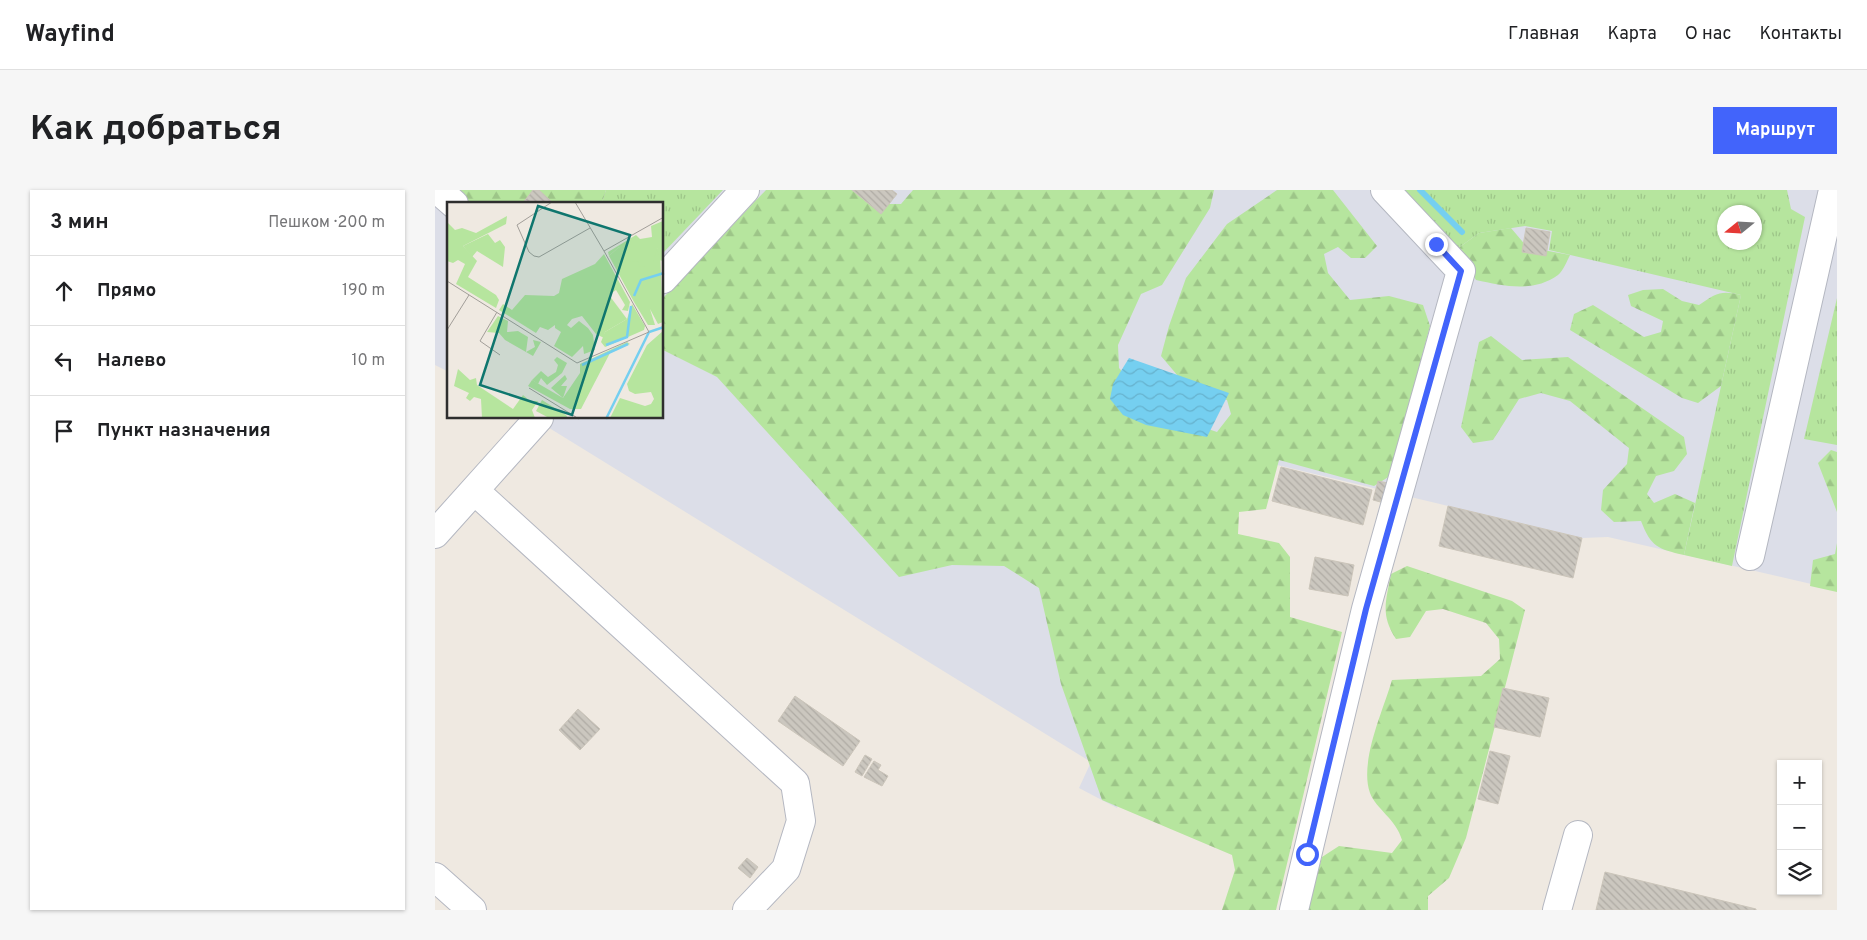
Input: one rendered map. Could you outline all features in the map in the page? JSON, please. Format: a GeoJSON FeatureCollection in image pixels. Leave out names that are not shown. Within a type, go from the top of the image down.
{"type":"FeatureCollection","features":[{"type":"Feature","properties":{"kind":"lane"},"geometry":{"type":"LineString","coordinates":[[438,190],[452,202]]}},
{"type":"Feature","properties":{"kind":"lane"},"geometry":{"type":"LineString","coordinates":[[664,278],[745,190]]}},
{"type":"Feature","properties":{"kind":"lane"},"geometry":{"type":"LineString","coordinates":[[1294,910],[1366,609],[1461,271],[1385,190]]}},
{"type":"Feature","properties":{"kind":"lane"},"geometry":{"type":"LineString","coordinates":[[1750,556],[1833,190]]}},
{"type":"Feature","properties":{"kind":"lane"},"geometry":{"type":"LineString","coordinates":[[435,534],[538,419]]}},
{"type":"Feature","properties":{"kind":"lane"},"geometry":{"type":"LineString","coordinates":[[475,491],[795,784],[801,821],[785,869],[747,910]]}},
{"type":"Feature","properties":{"kind":"lane"},"geometry":{"type":"LineString","coordinates":[[1557,910],[1578,835]]}},
{"type":"Feature","properties":{"kind":"lane"},"geometry":{"type":"LineString","coordinates":[[435,876],[472,910]]}},
{"type":"Feature","properties":{"kind":"shaded area"},"geometry":{"type":"Polygon","coordinates":[[[435,190],[1837,190],[1837,590],[1608,537],[1582,538],[1235,455],[1117,808],[1079,788],[1091,762],[535,419],[664,419],[664,202],[447,202],[447,371],[435,365],[435,190]]]}},
{"type":"Feature","properties":{"kind":"green space"},"geometry":{"type":"Polygon","coordinates":[[[454,190],[606,190],[602,202],[465,202],[454,190]]]}},
{"type":"Feature","properties":{"kind":"green space"},"geometry":{"type":"Polygon","coordinates":[[[606,190],[723,190],[664,252],[664,202],[602,202],[606,190]]]}},
{"type":"Feature","properties":{"kind":"green space"},"geometry":{"type":"Polygon","coordinates":[[[766,190],[859,190],[879,204],[901,204],[913,190],[1214,190],[1210,208],[1162,285],[1141,294],[1118,345],[1119,368],[1158,412],[1217,432],[1231,414],[1227,400],[1189,389],[1161,356],[1169,326],[1186,278],[1227,224],[1277,190],[1333,190],[1377,246],[1365,258],[1351,258],[1338,247],[1324,254],[1328,273],[1350,300],[1389,296],[1423,305],[1430,326],[1390,476],[1374,486],[1279,460],[1266,509],[1239,512],[1238,534],[1279,543],[1290,557],[1290,617],[1342,632],[1276,910],[1222,910],[1235,870],[1232,855],[1102,800],[1061,684],[1039,588],[1004,566],[952,565],[899,577],[717,377],[664,350],[664,297],[766,190]]]}},
{"type":"Feature","properties":{"kind":"green space"},"geometry":{"type":"Polygon","coordinates":[[[1398,190],[1787,190],[1791,209],[1805,217],[1732,566],[1684,555],[1741,295],[1549,250],[1552,231],[1525,226],[1479,233],[1457,249],[1398,190]]]}},
{"type":"Feature","properties":{"kind":"green space"},"geometry":{"type":"Polygon","coordinates":[[[1511,228],[1527,247],[1570,255],[1560,273],[1548,281],[1528,286],[1508,286],[1476,280],[1457,249],[1479,233],[1511,228]]]}},
{"type":"Feature","properties":{"kind":"green space"},"geometry":{"type":"Polygon","coordinates":[[[1663,289],[1682,301],[1699,305],[1723,293],[1741,295],[1721,386],[1698,403],[1682,398],[1570,330],[1574,314],[1593,305],[1644,337],[1661,332],[1663,321],[1631,306],[1628,295],[1643,290],[1663,289]]]}},
{"type":"Feature","properties":{"kind":"green space"},"geometry":{"type":"Polygon","coordinates":[[[1837,298],[1837,445],[1804,439],[1837,298]]]}},
{"type":"Feature","properties":{"kind":"green space"},"geometry":{"type":"Polygon","coordinates":[[[1491,336],[1522,360],[1568,357],[1684,437],[1687,454],[1674,471],[1656,476],[1647,494],[1654,503],[1675,494],[1695,503],[1684,555],[1657,546],[1648,536],[1641,521],[1614,522],[1601,510],[1603,490],[1627,464],[1629,448],[1570,401],[1541,393],[1519,399],[1493,440],[1473,443],[1461,427],[1479,342],[1491,336]]]}},
{"type":"Feature","properties":{"kind":"green space"},"geometry":{"type":"Polygon","coordinates":[[[1831,450],[1837,452],[1837,512],[1818,463],[1831,450]]]}},
{"type":"Feature","properties":{"kind":"green space"},"geometry":{"type":"Polygon","coordinates":[[[1837,543],[1837,592],[1810,586],[1813,560],[1835,554],[1837,543]]]}},
{"type":"Feature","properties":{"kind":"green space"},"geometry":{"type":"Polygon","coordinates":[[[1407,566],[1512,601],[1525,610],[1466,838],[1449,878],[1428,896],[1428,910],[1307,910],[1322,857],[1339,846],[1392,853],[1402,840],[1391,820],[1373,799],[1367,781],[1370,752],[1392,680],[1481,676],[1500,659],[1499,639],[1486,623],[1443,609],[1426,611],[1410,637],[1396,639],[1388,623],[1386,600],[1391,574],[1407,566]]]}},
{"type":"Feature","properties":{"kind":"water"},"geometry":{"type":"Polygon","coordinates":[[[1129,358],[1229,393],[1207,437],[1146,425],[1123,415],[1110,399],[1113,384],[1129,358]]]}},
{"type":"Feature","properties":{"kind":"building"},"geometry":{"type":"Polygon","coordinates":[[[533,190],[539,190],[552,202],[524,202],[533,190]]]}},
{"type":"Feature","properties":{"kind":"building"},"geometry":{"type":"Polygon","coordinates":[[[852,190],[892,190],[897,194],[881,214],[852,190]]]}},
{"type":"Feature","properties":{"kind":"building"},"geometry":{"type":"Polygon","coordinates":[[[1526,228],[1550,232],[1546,256],[1522,252],[1526,228]]]}},
{"type":"Feature","properties":{"kind":"building"},"geometry":{"type":"Polygon","coordinates":[[[1281,467],[1372,490],[1363,525],[1272,501],[1281,467]]]}},
{"type":"Feature","properties":{"kind":"building"},"geometry":{"type":"Polygon","coordinates":[[[1378,481],[1393,484],[1388,504],[1373,500],[1378,481]]]}},
{"type":"Feature","properties":{"kind":"building"},"geometry":{"type":"Polygon","coordinates":[[[1448,506],[1582,538],[1573,578],[1439,546],[1448,506]]]}},
{"type":"Feature","properties":{"kind":"building"},"geometry":{"type":"Polygon","coordinates":[[[1315,557],[1354,565],[1348,596],[1309,589],[1315,557]]]}},
{"type":"Feature","properties":{"kind":"building"},"geometry":{"type":"Polygon","coordinates":[[[1503,688],[1549,698],[1540,737],[1494,727],[1503,688]]]}},
{"type":"Feature","properties":{"kind":"building"},"geometry":{"type":"Polygon","coordinates":[[[795,696],[860,741],[843,766],[778,721],[795,696]]]}},
{"type":"Feature","properties":{"kind":"building"},"geometry":{"type":"Polygon","coordinates":[[[578,709],[600,729],[580,750],[559,730],[578,709]]]}},
{"type":"Feature","properties":{"kind":"building"},"geometry":{"type":"Polygon","coordinates":[[[1490,751],[1510,756],[1498,804],[1478,799],[1490,751]]]}},
{"type":"Feature","properties":{"kind":"building"},"geometry":{"type":"Polygon","coordinates":[[[865,755],[872,759],[862,776],[855,772],[865,755]]]}},
{"type":"Feature","properties":{"kind":"building"},"geometry":{"type":"Polygon","coordinates":[[[874,761],[881,765],[878,770],[888,776],[882,786],[864,777],[874,761]]]}},
{"type":"Feature","properties":{"kind":"building"},"geometry":{"type":"Polygon","coordinates":[[[747,858],[758,867],[750,878],[738,868],[747,858]]]}},
{"type":"Feature","properties":{"kind":"building"},"geometry":{"type":"Polygon","coordinates":[[[1605,872],[1756,909],[1756,910],[1596,910],[1605,872]]]}},
{"type":"Feature","properties":{"kind":"waterway"},"geometry":{"type":"LineString","coordinates":[[1420,190],[1462,232]]}},
{"type":"Feature","properties":{"kind":"route"},"geometry":{"type":"LineString","coordinates":[[1307,854],[1366,609],[1461,271],[1436,244]]}}]}
